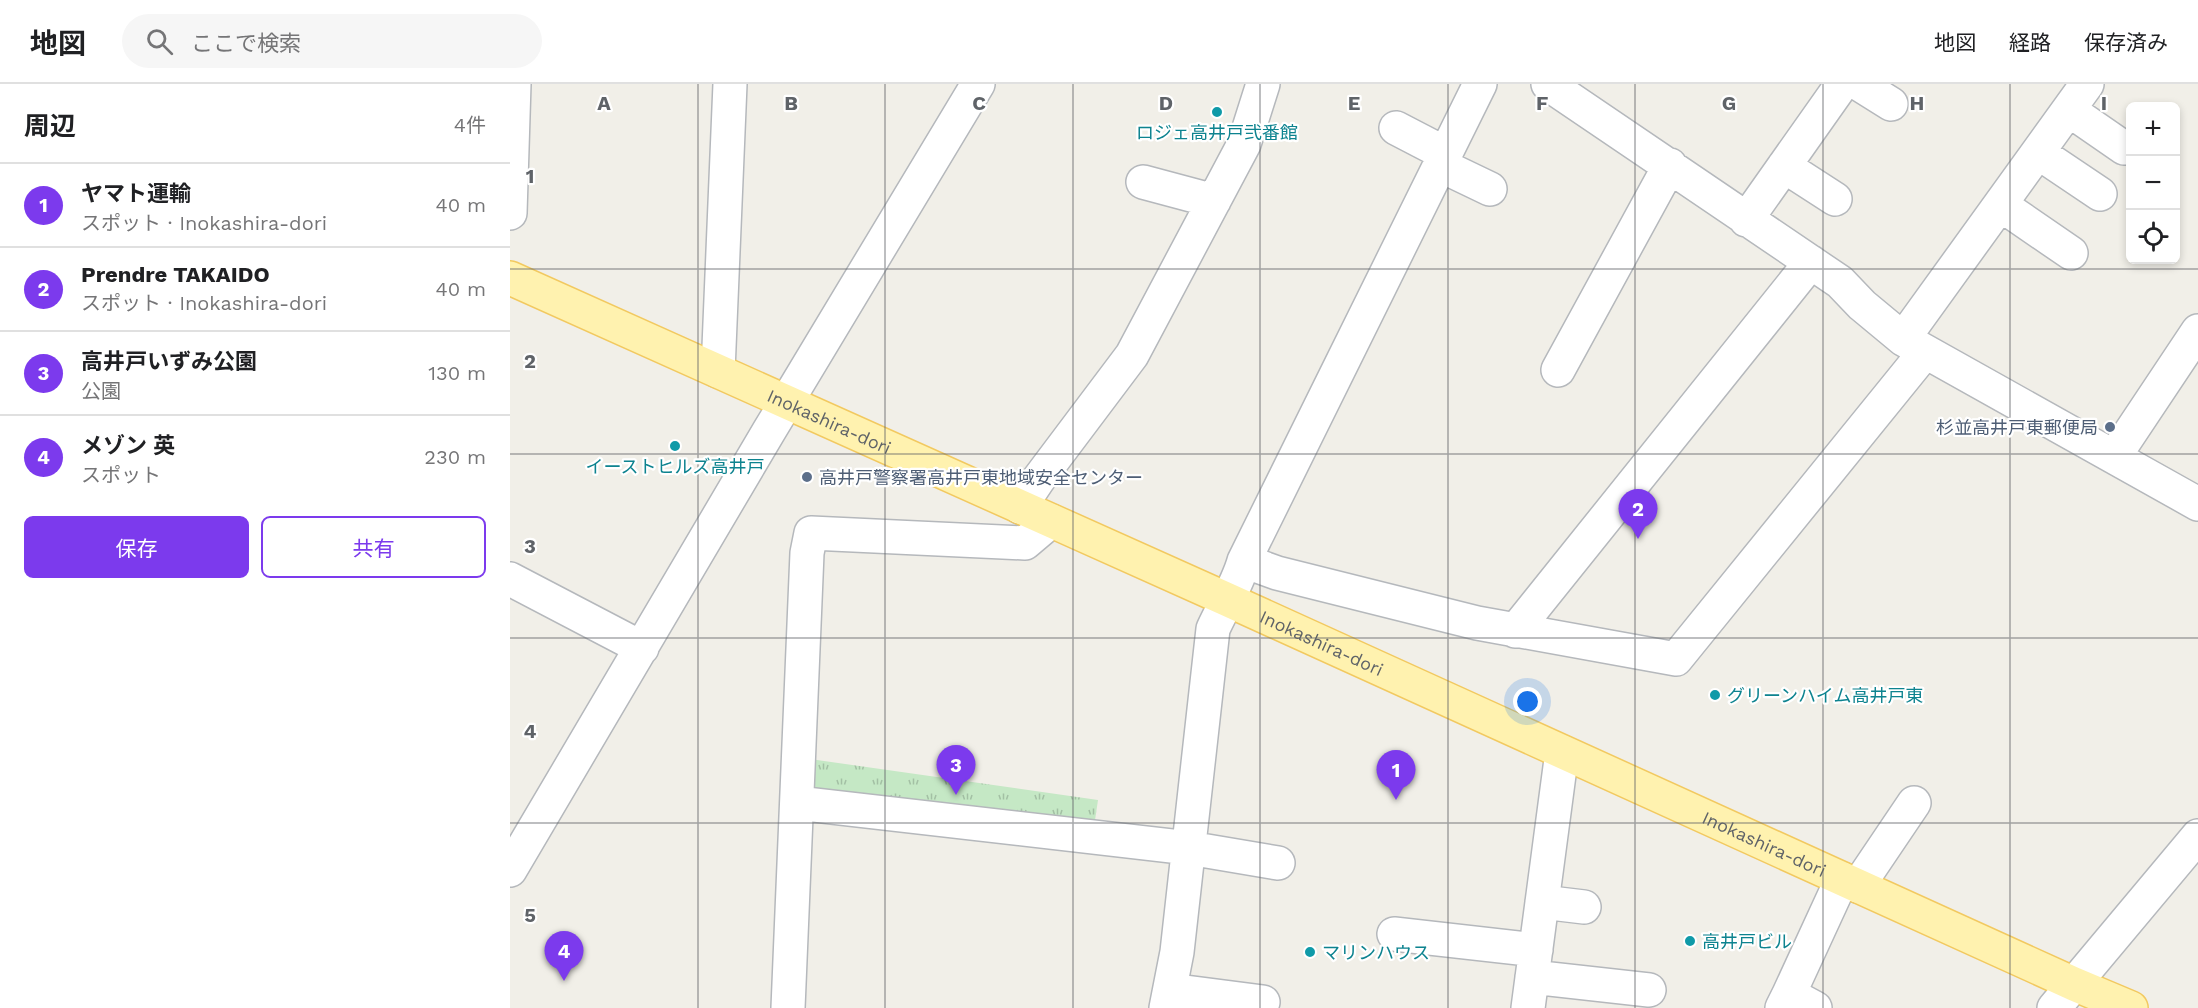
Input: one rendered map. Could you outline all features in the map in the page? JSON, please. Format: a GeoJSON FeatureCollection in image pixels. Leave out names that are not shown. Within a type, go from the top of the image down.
{"type":"FeatureCollection","features":[{"type":"Feature","properties":{"kind":"main road","name":"Inokashira-dori"},"geometry":{"type":"LineString","coordinates":[[510,278],[1226,599],[1850,883],[2064,996],[2131,1008]]}},
{"type":"Feature","properties":{"kind":"street"},"geometry":{"type":"LineString","coordinates":[[510,213],[514,84]]}},
{"type":"Feature","properties":{"kind":"street"},"geometry":{"type":"LineString","coordinates":[[718,371],[730,84]]}},
{"type":"Feature","properties":{"kind":"street"},"geometry":{"type":"LineString","coordinates":[[510,870],[769,431],[788,403],[978,84]]}},
{"type":"Feature","properties":{"kind":"street"},"geometry":{"type":"LineString","coordinates":[[1020,507],[1132,355],[1244,144],[1263,84]]}},
{"type":"Feature","properties":{"kind":"street"},"geometry":{"type":"LineString","coordinates":[[1263,1002],[1168,999],[1177,952],[1213,629],[1241,573],[1244,561],[1480,84]]}},
{"type":"Feature","properties":{"kind":"street"},"geometry":{"type":"LineString","coordinates":[[1548,84],[1840,282],[1862,305],[1914,346],[2198,504]]}},
{"type":"Feature","properties":{"kind":"street"},"geometry":{"type":"LineString","coordinates":[[1746,220],[1842,84]]}},
{"type":"Feature","properties":{"kind":"street"},"geometry":{"type":"LineString","coordinates":[[1859,84],[1891,105]]}},
{"type":"Feature","properties":{"kind":"street"},"geometry":{"type":"LineString","coordinates":[[1244,561],[1277,573],[1515,631],[1676,659],[1785,526],[1914,346],[2001,205],[2087,84]]}},
{"type":"Feature","properties":{"kind":"street"},"geometry":{"type":"LineString","coordinates":[[2068,110],[2124,148]]}},
{"type":"Feature","properties":{"kind":"street"},"geometry":{"type":"LineString","coordinates":[[1396,128],[1490,189]]}},
{"type":"Feature","properties":{"kind":"street"},"geometry":{"type":"LineString","coordinates":[[2039,153],[2100,194]]}},
{"type":"Feature","properties":{"kind":"street"},"geometry":{"type":"LineString","coordinates":[[1558,370],[1670,165]]}},
{"type":"Feature","properties":{"kind":"street"},"geometry":{"type":"LineString","coordinates":[[1784,166],[1835,200]]}},
{"type":"Feature","properties":{"kind":"street"},"geometry":{"type":"LineString","coordinates":[[1143,182],[1214,201]]}},
{"type":"Feature","properties":{"kind":"street"},"geometry":{"type":"LineString","coordinates":[[2001,205],[2071,253]]}},
{"type":"Feature","properties":{"kind":"street"},"geometry":{"type":"LineString","coordinates":[[1515,631],[1811,262]]}},
{"type":"Feature","properties":{"kind":"street"},"geometry":{"type":"LineString","coordinates":[[2114,457],[2198,331]]}},
{"type":"Feature","properties":{"kind":"street"},"geometry":{"type":"LineString","coordinates":[[788,1008],[807,553],[811,533],[1025,543],[1051,521]]}},
{"type":"Feature","properties":{"kind":"street"},"geometry":{"type":"LineString","coordinates":[[510,579],[642,648]]}},
{"type":"Feature","properties":{"kind":"street"},"geometry":{"type":"LineString","coordinates":[[1532,978],[1562,752]]}},
{"type":"Feature","properties":{"kind":"street"},"geometry":{"type":"LineString","coordinates":[[1795,1004],[1850,883],[1914,802]]}},
{"type":"Feature","properties":{"kind":"street"},"geometry":{"type":"LineString","coordinates":[[797,803],[1189,848],[1278,863]]}},
{"type":"Feature","properties":{"kind":"street"},"geometry":{"type":"LineString","coordinates":[[2064,996],[2198,836]]}},
{"type":"Feature","properties":{"kind":"street"},"geometry":{"type":"LineString","coordinates":[[1542,902],[1584,907]]}},
{"type":"Feature","properties":{"kind":"street"},"geometry":{"type":"LineString","coordinates":[[1394,934],[1532,978],[1649,990]]}},
{"type":"Feature","properties":{"kind":"green space"},"geometry":{"type":"Polygon","coordinates":[[[810,759],[1098,800],[1094,827],[810,790],[810,759]]]}},
{"type":"Feature","properties":{"kind":"place","name":"ロジェ高井戸弐番館"},"geometry":{"type":"Point","coordinates":[1217,112]}},
{"type":"Feature","properties":{"kind":"place","name":"杉並高井戸東郵便局"},"geometry":{"type":"Point","coordinates":[2110,427]}},
{"type":"Feature","properties":{"kind":"place","name":"イーストヒルズ高井戸"},"geometry":{"type":"Point","coordinates":[675,446]}},
{"type":"Feature","properties":{"kind":"place","name":"高井戸警察署高井戸東地域安全センター"},"geometry":{"type":"Point","coordinates":[807,477]}},
{"type":"Feature","properties":{"kind":"place","name":"Prendre TAKAIDO"},"geometry":{"type":"Point","coordinates":[1638,539]}},
{"type":"Feature","properties":{"kind":"place","name":"グリーンハイム高井戸東"},"geometry":{"type":"Point","coordinates":[1715,695]}},
{"type":"Feature","properties":{"kind":"place","name":"高井戸いずみ公園"},"geometry":{"type":"Point","coordinates":[956,795]}},
{"type":"Feature","properties":{"kind":"place","name":"ヤマト運輸"},"geometry":{"type":"Point","coordinates":[1396,800]}},
{"type":"Feature","properties":{"kind":"place","name":"高井戸ビル"},"geometry":{"type":"Point","coordinates":[1690,941]}},
{"type":"Feature","properties":{"kind":"place","name":"マリンハウス"},"geometry":{"type":"Point","coordinates":[1310,952]}},
{"type":"Feature","properties":{"kind":"place","name":"メゾン 英"},"geometry":{"type":"Point","coordinates":[564,981]}}]}
